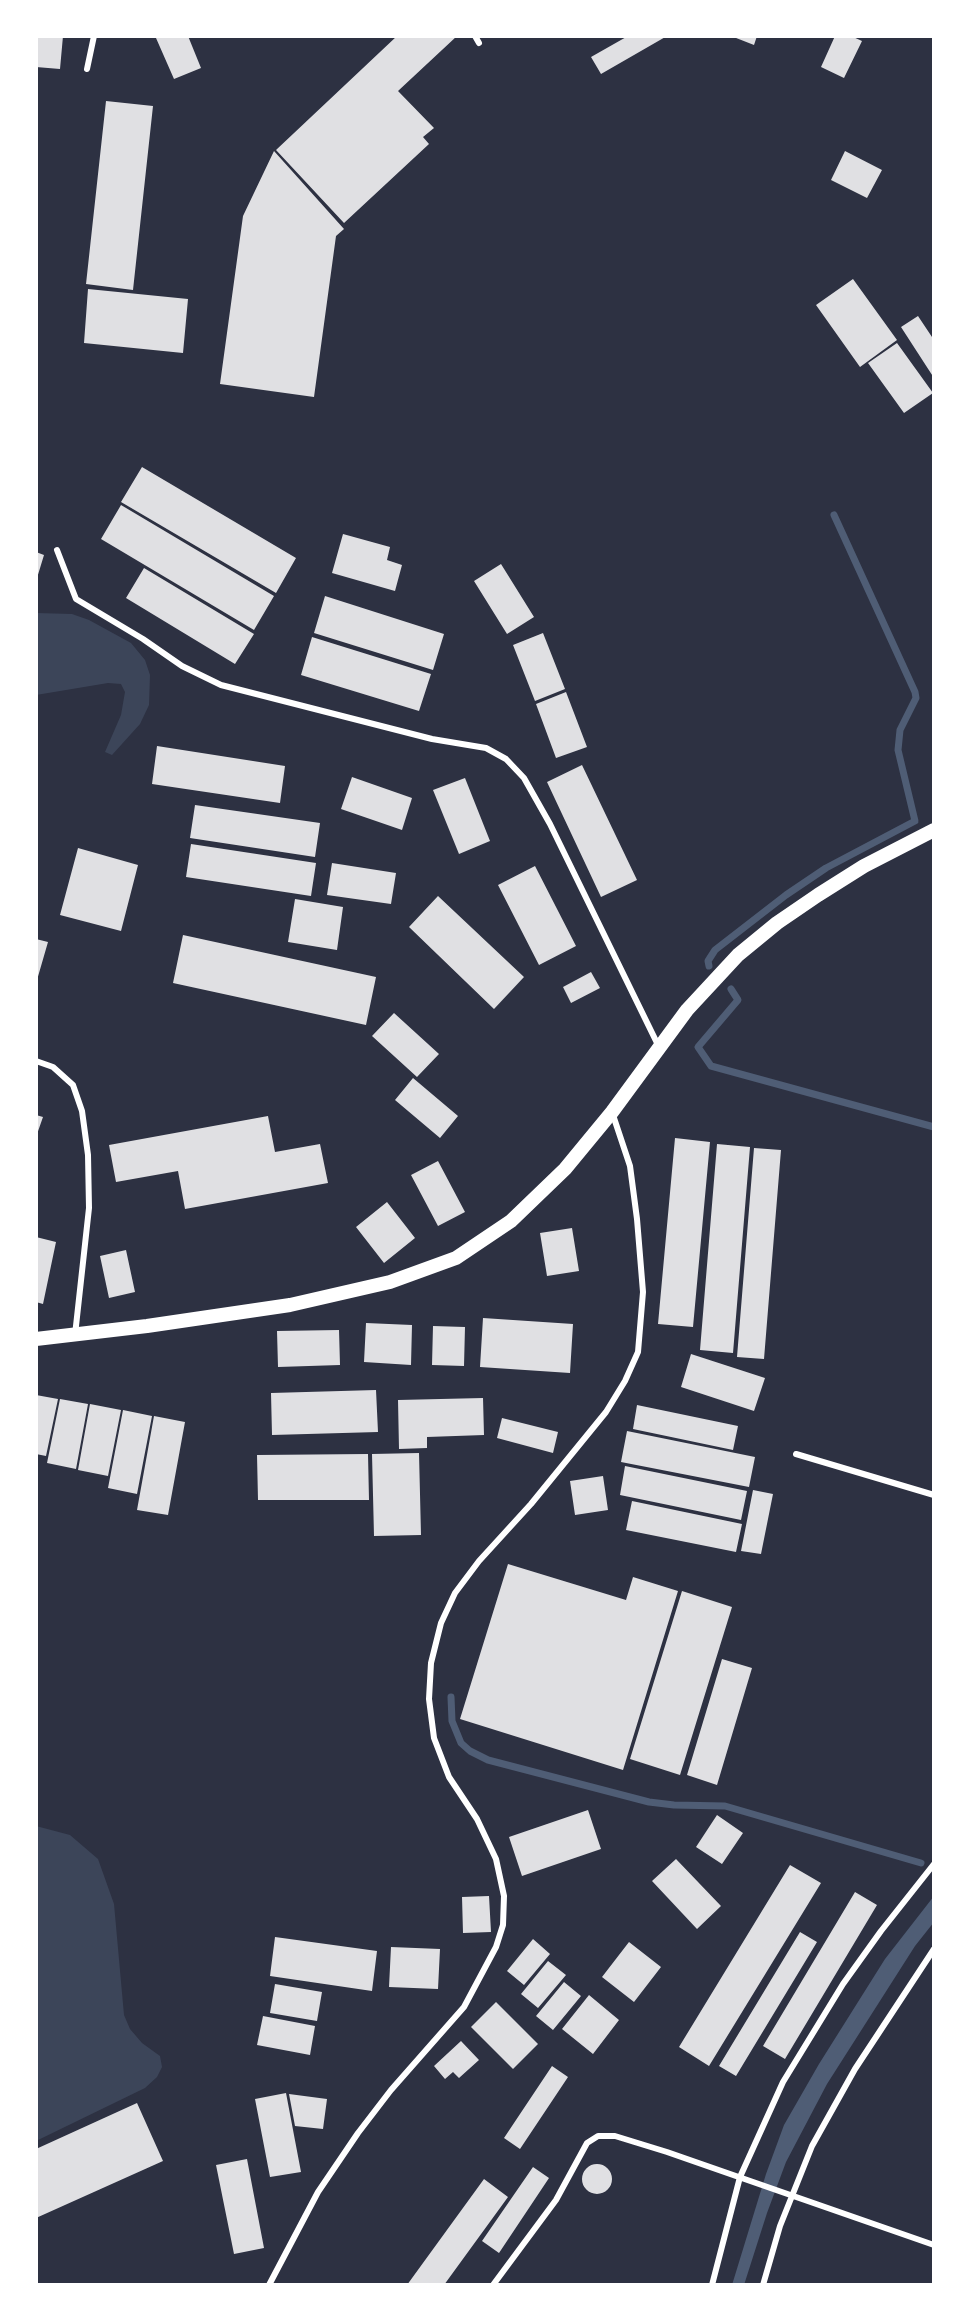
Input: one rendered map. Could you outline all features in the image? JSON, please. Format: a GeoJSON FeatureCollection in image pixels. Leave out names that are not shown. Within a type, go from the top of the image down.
{"type":"FeatureCollection","features":[{"type":"Feature","properties":{"kind":"street"},"geometry":{"type":"LineString","coordinates":[[36,1339],[290,1305],[390,1282],[456,1258],[511,1221],[565,1169],[612,1112],[687,1010],[738,955],[777,923],[864,866],[934,830]]}},
{"type":"Feature","properties":{"kind":"lane"},"geometry":{"type":"LineString","coordinates":[[87,69],[94,36]]}},
{"type":"Feature","properties":{"kind":"lane"},"geometry":{"type":"LineString","coordinates":[[57,550],[76,599],[182,666],[221,685],[432,739],[486,748],[506,759],[524,778],[550,824],[659,1048]]}},
{"type":"Feature","properties":{"kind":"lane"},"geometry":{"type":"LineString","coordinates":[[36,1061],[53,1067],[73,1085],[82,1111],[88,1155],[89,1208],[75,1335]]}},
{"type":"Feature","properties":{"kind":"lane"},"geometry":{"type":"LineString","coordinates":[[269,2285],[318,2192],[358,2133],[464,2007],[496,1947],[503,1925],[504,1896],[496,1859],[477,1819],[449,1777],[434,1738],[429,1699],[431,1663],[441,1623],[455,1593],[606,1412],[638,1352],[643,1292],[637,1219],[630,1166],[612,1112]]}},
{"type":"Feature","properties":{"kind":"lane"},"geometry":{"type":"LineString","coordinates":[[796,1454],[934,1495]]}},
{"type":"Feature","properties":{"kind":"lane"},"geometry":{"type":"LineString","coordinates":[[712,2285],[740,2177],[766,2116],[802,2050],[873,1941],[934,1864]]}},
{"type":"Feature","properties":{"kind":"lane"},"geometry":{"type":"LineString","coordinates":[[763,2285],[780,2226],[812,2146],[831,2109],[934,1949]]}},
{"type":"Feature","properties":{"kind":"lane"},"geometry":{"type":"LineString","coordinates":[[493,2285],[556,2200],[587,2143],[598,2136],[615,2136],[934,2245]]}},
{"type":"Feature","properties":{"kind":"shaded area"},"geometry":{"type":"Polygon","coordinates":[[[36,613],[72,614],[89,620],[131,643],[145,660],[150,675],[149,705],[140,724],[112,755],[105,752],[121,715],[125,692],[121,684],[108,683],[36,695],[36,613]]]}},
{"type":"Feature","properties":{"kind":"shaded area"},"geometry":{"type":"Polygon","coordinates":[[[36,1826],[70,1835],[98,1859],[114,1904],[124,2015],[130,2029],[142,2043],[160,2056],[162,2067],[157,2077],[145,2088],[36,2141],[36,1826]]]}},
{"type":"Feature","properties":{"kind":"shaded area"},"geometry":{"type":"Polygon","coordinates":[[[934,1896],[934,1922],[915,1946],[827,2084],[786,2162],[744,2285],[732,2285],[784,2125],[885,1959],[934,1896]]]}},
{"type":"Feature","properties":{"kind":"building"},"geometry":{"type":"Polygon","coordinates":[[[36,36],[63,36],[60,69],[36,67],[36,36]]]}},
{"type":"Feature","properties":{"kind":"building"},"geometry":{"type":"Polygon","coordinates":[[[188,36],[201,68],[174,79],[156,38],[188,36]]]}},
{"type":"Feature","properties":{"kind":"building"},"geometry":{"type":"Polygon","coordinates":[[[397,36],[457,36],[398,91],[434,128],[423,137],[429,144],[344,223],[276,150],[397,36]]]}},
{"type":"Feature","properties":{"kind":"building"},"geometry":{"type":"Polygon","coordinates":[[[628,36],[667,36],[601,74],[591,57],[628,36]]]}},
{"type":"Feature","properties":{"kind":"building"},"geometry":{"type":"Polygon","coordinates":[[[731,36],[757,36],[754,45],[731,36]]]}},
{"type":"Feature","properties":{"kind":"building"},"geometry":{"type":"Polygon","coordinates":[[[835,36],[851,36],[862,41],[844,78],[821,67],[835,36]]]}},
{"type":"Feature","properties":{"kind":"building"},"geometry":{"type":"Polygon","coordinates":[[[106,101],[153,106],[133,290],[86,284],[106,101]]]}},
{"type":"Feature","properties":{"kind":"building"},"geometry":{"type":"Polygon","coordinates":[[[274,151],[344,229],[336,236],[314,397],[220,384],[243,216],[274,151]]]}},
{"type":"Feature","properties":{"kind":"building"},"geometry":{"type":"Polygon","coordinates":[[[845,151],[882,170],[867,198],[831,180],[845,151]]]}},
{"type":"Feature","properties":{"kind":"building"},"geometry":{"type":"Polygon","coordinates":[[[853,279],[897,340],[860,367],[816,305],[853,279]]]}},
{"type":"Feature","properties":{"kind":"building"},"geometry":{"type":"Polygon","coordinates":[[[88,289],[188,299],[183,353],[84,343],[88,289]]]}},
{"type":"Feature","properties":{"kind":"building"},"geometry":{"type":"Polygon","coordinates":[[[918,316],[934,340],[934,378],[901,327],[918,316]]]}},
{"type":"Feature","properties":{"kind":"building"},"geometry":{"type":"Polygon","coordinates":[[[897,343],[933,393],[904,413],[868,363],[897,343]]]}},
{"type":"Feature","properties":{"kind":"building"},"geometry":{"type":"Polygon","coordinates":[[[142,467],[296,558],[276,593],[121,502],[142,467]]]}},
{"type":"Feature","properties":{"kind":"building"},"geometry":{"type":"Polygon","coordinates":[[[121,505],[274,596],[254,630],[101,539],[121,505]]]}},
{"type":"Feature","properties":{"kind":"building"},"geometry":{"type":"Polygon","coordinates":[[[343,534],[390,547],[387,560],[402,565],[395,591],[332,573],[343,534]]]}},
{"type":"Feature","properties":{"kind":"building"},"geometry":{"type":"Polygon","coordinates":[[[36,552],[44,555],[37,578],[36,578],[36,552]]]}},
{"type":"Feature","properties":{"kind":"building"},"geometry":{"type":"Polygon","coordinates":[[[501,564],[534,617],[507,634],[474,581],[501,564]]]}},
{"type":"Feature","properties":{"kind":"building"},"geometry":{"type":"Polygon","coordinates":[[[144,568],[254,634],[235,664],[126,598],[144,568]]]}},
{"type":"Feature","properties":{"kind":"building"},"geometry":{"type":"Polygon","coordinates":[[[325,596],[444,634],[433,670],[314,633],[325,596]]]}},
{"type":"Feature","properties":{"kind":"building"},"geometry":{"type":"Polygon","coordinates":[[[543,633],[565,689],[535,701],[513,645],[543,633]]]}},
{"type":"Feature","properties":{"kind":"building"},"geometry":{"type":"Polygon","coordinates":[[[312,637],[431,674],[419,711],[301,675],[312,637]]]}},
{"type":"Feature","properties":{"kind":"building"},"geometry":{"type":"Polygon","coordinates":[[[566,692],[587,747],[556,758],[536,704],[566,692]]]}},
{"type":"Feature","properties":{"kind":"building"},"geometry":{"type":"Polygon","coordinates":[[[157,746],[285,766],[280,803],[152,784],[157,746]]]}},
{"type":"Feature","properties":{"kind":"building"},"geometry":{"type":"Polygon","coordinates":[[[582,765],[637,880],[601,897],[547,782],[582,765]]]}},
{"type":"Feature","properties":{"kind":"building"},"geometry":{"type":"Polygon","coordinates":[[[352,777],[412,798],[402,830],[341,809],[352,777]]]}},
{"type":"Feature","properties":{"kind":"building"},"geometry":{"type":"Polygon","coordinates":[[[465,778],[490,841],[459,854],[433,790],[465,778]]]}},
{"type":"Feature","properties":{"kind":"building"},"geometry":{"type":"Polygon","coordinates":[[[195,805],[320,823],[315,857],[190,838],[195,805]]]}},
{"type":"Feature","properties":{"kind":"building"},"geometry":{"type":"Polygon","coordinates":[[[191,844],[316,863],[311,896],[186,877],[191,844]]]}},
{"type":"Feature","properties":{"kind":"building"},"geometry":{"type":"Polygon","coordinates":[[[78,848],[138,865],[121,931],[60,915],[78,848]]]}},
{"type":"Feature","properties":{"kind":"building"},"geometry":{"type":"Polygon","coordinates":[[[332,863],[396,873],[391,904],[327,895],[332,863]]]}},
{"type":"Feature","properties":{"kind":"building"},"geometry":{"type":"Polygon","coordinates":[[[535,866],[576,946],[539,965],[498,885],[535,866]]]}},
{"type":"Feature","properties":{"kind":"building"},"geometry":{"type":"Polygon","coordinates":[[[438,896],[524,977],[494,1009],[409,927],[438,896]]]}},
{"type":"Feature","properties":{"kind":"building"},"geometry":{"type":"Polygon","coordinates":[[[295,899],[343,907],[337,950],[288,942],[295,899]]]}},
{"type":"Feature","properties":{"kind":"building"},"geometry":{"type":"Polygon","coordinates":[[[183,935],[376,977],[366,1025],[173,983],[183,935]]]}},
{"type":"Feature","properties":{"kind":"building"},"geometry":{"type":"Polygon","coordinates":[[[36,939],[48,942],[37,980],[36,980],[36,939]]]}},
{"type":"Feature","properties":{"kind":"building"},"geometry":{"type":"Polygon","coordinates":[[[591,972],[600,988],[571,1003],[563,987],[591,972]]]}},
{"type":"Feature","properties":{"kind":"building"},"geometry":{"type":"Polygon","coordinates":[[[394,1013],[439,1054],[417,1077],[372,1036],[394,1013]]]}},
{"type":"Feature","properties":{"kind":"building"},"geometry":{"type":"Polygon","coordinates":[[[413,1078],[458,1116],[440,1138],[395,1100],[413,1078]]]}},
{"type":"Feature","properties":{"kind":"building"},"geometry":{"type":"Polygon","coordinates":[[[36,1115],[43,1117],[36,1137],[36,1115]]]}},
{"type":"Feature","properties":{"kind":"building"},"geometry":{"type":"Polygon","coordinates":[[[268,1116],[275,1152],[320,1144],[328,1183],[185,1209],[178,1171],[116,1182],[109,1145],[268,1116]]]}},
{"type":"Feature","properties":{"kind":"building"},"geometry":{"type":"Polygon","coordinates":[[[675,1138],[710,1142],[693,1327],[658,1324],[675,1138]]]}},
{"type":"Feature","properties":{"kind":"building"},"geometry":{"type":"Polygon","coordinates":[[[717,1144],[750,1147],[733,1353],[700,1350],[717,1144]]]}},
{"type":"Feature","properties":{"kind":"building"},"geometry":{"type":"Polygon","coordinates":[[[754,1148],[781,1150],[764,1359],[737,1357],[754,1148]]]}},
{"type":"Feature","properties":{"kind":"building"},"geometry":{"type":"Polygon","coordinates":[[[438,1161],[465,1212],[438,1226],[411,1175],[438,1161]]]}},
{"type":"Feature","properties":{"kind":"building"},"geometry":{"type":"Polygon","coordinates":[[[387,1202],[415,1238],[384,1263],[356,1227],[387,1202]]]}},
{"type":"Feature","properties":{"kind":"building"},"geometry":{"type":"Polygon","coordinates":[[[572,1228],[579,1271],[547,1276],[540,1233],[572,1228]]]}},
{"type":"Feature","properties":{"kind":"building"},"geometry":{"type":"Polygon","coordinates":[[[36,1237],[56,1242],[43,1304],[36,1302],[36,1237]]]}},
{"type":"Feature","properties":{"kind":"building"},"geometry":{"type":"Polygon","coordinates":[[[126,1250],[135,1292],[109,1298],[100,1256],[126,1250]]]}},
{"type":"Feature","properties":{"kind":"building"},"geometry":{"type":"Polygon","coordinates":[[[483,1318],[573,1324],[570,1373],[480,1367],[483,1318]]]}},
{"type":"Feature","properties":{"kind":"building"},"geometry":{"type":"Polygon","coordinates":[[[366,1323],[412,1325],[411,1365],[364,1362],[366,1323]]]}},
{"type":"Feature","properties":{"kind":"building"},"geometry":{"type":"Polygon","coordinates":[[[433,1326],[465,1327],[464,1366],[432,1365],[433,1326]]]}},
{"type":"Feature","properties":{"kind":"building"},"geometry":{"type":"Polygon","coordinates":[[[339,1330],[340,1365],[278,1367],[277,1331],[339,1330]]]}},
{"type":"Feature","properties":{"kind":"building"},"geometry":{"type":"Polygon","coordinates":[[[691,1354],[765,1378],[754,1411],[681,1387],[691,1354]]]}},
{"type":"Feature","properties":{"kind":"building"},"geometry":{"type":"Polygon","coordinates":[[[376,1390],[378,1432],[272,1435],[271,1393],[376,1390]]]}},
{"type":"Feature","properties":{"kind":"building"},"geometry":{"type":"Polygon","coordinates":[[[36,1395],[58,1399],[46,1456],[36,1454],[36,1395]]]}},
{"type":"Feature","properties":{"kind":"building"},"geometry":{"type":"Polygon","coordinates":[[[483,1398],[484,1435],[427,1437],[427,1448],[399,1449],[398,1400],[483,1398]]]}},
{"type":"Feature","properties":{"kind":"building"},"geometry":{"type":"Polygon","coordinates":[[[60,1399],[88,1404],[76,1469],[47,1463],[60,1399]]]}},
{"type":"Feature","properties":{"kind":"building"},"geometry":{"type":"Polygon","coordinates":[[[90,1404],[121,1410],[108,1476],[78,1470],[90,1404]]]}},
{"type":"Feature","properties":{"kind":"building"},"geometry":{"type":"Polygon","coordinates":[[[637,1405],[738,1426],[733,1450],[633,1429],[637,1405]]]}},
{"type":"Feature","properties":{"kind":"building"},"geometry":{"type":"Polygon","coordinates":[[[123,1410],[152,1416],[137,1494],[108,1488],[123,1410]]]}},
{"type":"Feature","properties":{"kind":"building"},"geometry":{"type":"Polygon","coordinates":[[[154,1416],[185,1422],[168,1515],[137,1510],[154,1416]]]}},
{"type":"Feature","properties":{"kind":"building"},"geometry":{"type":"Polygon","coordinates":[[[502,1418],[558,1432],[553,1453],[497,1438],[502,1418]]]}},
{"type":"Feature","properties":{"kind":"building"},"geometry":{"type":"Polygon","coordinates":[[[627,1431],[755,1457],[749,1487],[621,1462],[627,1431]]]}},
{"type":"Feature","properties":{"kind":"building"},"geometry":{"type":"Polygon","coordinates":[[[419,1453],[421,1535],[374,1536],[372,1454],[419,1453]]]}},
{"type":"Feature","properties":{"kind":"building"},"geometry":{"type":"Polygon","coordinates":[[[368,1454],[369,1500],[258,1500],[257,1455],[368,1454]]]}},
{"type":"Feature","properties":{"kind":"building"},"geometry":{"type":"Polygon","coordinates":[[[625,1466],[747,1491],[741,1520],[620,1495],[625,1466]]]}},
{"type":"Feature","properties":{"kind":"building"},"geometry":{"type":"Polygon","coordinates":[[[603,1476],[608,1510],[575,1515],[570,1481],[603,1476]]]}},
{"type":"Feature","properties":{"kind":"building"},"geometry":{"type":"Polygon","coordinates":[[[753,1490],[773,1494],[761,1554],[741,1551],[753,1490]]]}},
{"type":"Feature","properties":{"kind":"building"},"geometry":{"type":"Polygon","coordinates":[[[632,1501],[742,1524],[736,1552],[626,1530],[632,1501]]]}},
{"type":"Feature","properties":{"kind":"building"},"geometry":{"type":"Polygon","coordinates":[[[508,1564],[626,1600],[633,1577],[678,1591],[623,1770],[460,1719],[508,1564]]]}},
{"type":"Feature","properties":{"kind":"building"},"geometry":{"type":"Polygon","coordinates":[[[682,1591],[732,1607],[680,1775],[630,1759],[682,1591]]]}},
{"type":"Feature","properties":{"kind":"building"},"geometry":{"type":"Polygon","coordinates":[[[722,1659],[752,1668],[717,1785],[687,1775],[722,1659]]]}},
{"type":"Feature","properties":{"kind":"building"},"geometry":{"type":"Polygon","coordinates":[[[588,1810],[601,1849],[522,1876],[509,1837],[588,1810]]]}},
{"type":"Feature","properties":{"kind":"building"},"geometry":{"type":"Polygon","coordinates":[[[717,1815],[743,1833],[722,1864],[696,1847],[717,1815]]]}},
{"type":"Feature","properties":{"kind":"building"},"geometry":{"type":"Polygon","coordinates":[[[676,1859],[721,1906],[697,1929],[652,1881],[676,1859]]]}},
{"type":"Feature","properties":{"kind":"building"},"geometry":{"type":"Polygon","coordinates":[[[790,1865],[821,1883],[709,2066],[679,2047],[790,1865]]]}},
{"type":"Feature","properties":{"kind":"building"},"geometry":{"type":"Polygon","coordinates":[[[855,1892],[877,1905],[785,2059],[763,2046],[855,1892]]]}},
{"type":"Feature","properties":{"kind":"building"},"geometry":{"type":"Polygon","coordinates":[[[489,1896],[491,1932],[463,1933],[462,1897],[489,1896]]]}},
{"type":"Feature","properties":{"kind":"building"},"geometry":{"type":"Polygon","coordinates":[[[800,1932],[817,1942],[736,2076],[719,2066],[800,1932]]]}},
{"type":"Feature","properties":{"kind":"building"},"geometry":{"type":"Polygon","coordinates":[[[275,1937],[377,1951],[372,1991],[270,1976],[275,1937]]]}},
{"type":"Feature","properties":{"kind":"building"},"geometry":{"type":"Polygon","coordinates":[[[533,1939],[550,1954],[524,1985],[507,1971],[533,1939]]]}},
{"type":"Feature","properties":{"kind":"building"},"geometry":{"type":"Polygon","coordinates":[[[629,1942],[661,1967],[634,2002],[602,1977],[629,1942]]]}},
{"type":"Feature","properties":{"kind":"building"},"geometry":{"type":"Polygon","coordinates":[[[391,1947],[440,1949],[438,1989],[389,1987],[391,1947]]]}},
{"type":"Feature","properties":{"kind":"building"},"geometry":{"type":"Polygon","coordinates":[[[548,1961],[566,1975],[538,2008],[521,1994],[548,1961]]]}},
{"type":"Feature","properties":{"kind":"building"},"geometry":{"type":"Polygon","coordinates":[[[564,1982],[581,1996],[553,2030],[536,2016],[564,1982]]]}},
{"type":"Feature","properties":{"kind":"building"},"geometry":{"type":"Polygon","coordinates":[[[275,1984],[322,1992],[317,2021],[270,2013],[275,1984]]]}},
{"type":"Feature","properties":{"kind":"building"},"geometry":{"type":"Polygon","coordinates":[[[589,1995],[619,2020],[593,2054],[562,2029],[589,1995]]]}},
{"type":"Feature","properties":{"kind":"building"},"geometry":{"type":"Polygon","coordinates":[[[496,2002],[538,2044],[513,2069],[471,2027],[496,2002]]]}},
{"type":"Feature","properties":{"kind":"building"},"geometry":{"type":"Polygon","coordinates":[[[263,2016],[315,2026],[310,2055],[257,2045],[263,2016]]]}},
{"type":"Feature","properties":{"kind":"building"},"geometry":{"type":"Polygon","coordinates":[[[461,2041],[479,2060],[459,2078],[453,2072],[445,2079],[434,2066],[461,2041]]]}},
{"type":"Feature","properties":{"kind":"building"},"geometry":{"type":"Polygon","coordinates":[[[552,2066],[568,2077],[520,2149],[504,2138],[552,2066]]]}},
{"type":"Feature","properties":{"kind":"building"},"geometry":{"type":"Polygon","coordinates":[[[286,2093],[301,2172],[270,2177],[255,2099],[286,2093]]]}},
{"type":"Feature","properties":{"kind":"building"},"geometry":{"type":"Polygon","coordinates":[[[289,2094],[327,2099],[323,2129],[295,2126],[289,2094]]]}},
{"type":"Feature","properties":{"kind":"building"},"geometry":{"type":"Polygon","coordinates":[[[137,2103],[163,2161],[36,2218],[36,2149],[137,2103]]]}},
{"type":"Feature","properties":{"kind":"building"},"geometry":{"type":"Polygon","coordinates":[[[247,2159],[264,2248],[234,2254],[216,2165],[247,2159]]]}},
{"type":"Feature","properties":{"kind":"building"},"geometry":{"type":"Polygon","coordinates":[[[597,2164],[608,2168],[612,2179],[608,2190],[597,2194],[586,2190],[582,2179],[586,2168],[597,2164]]]}},
{"type":"Feature","properties":{"kind":"building"},"geometry":{"type":"Polygon","coordinates":[[[533,2167],[549,2178],[499,2253],[482,2241],[533,2167]]]}},
{"type":"Feature","properties":{"kind":"building"},"geometry":{"type":"Polygon","coordinates":[[[484,2179],[508,2197],[444,2285],[407,2285],[484,2179]]]}},
{"type":"Feature","properties":{"kind":"waterway"},"geometry":{"type":"LineString","coordinates":[[709,966],[708,961],[715,950],[786,895],[826,868],[915,821],[898,750],[900,730],[916,698],[915,692],[834,515]]}},
{"type":"Feature","properties":{"kind":"waterway"},"geometry":{"type":"LineString","coordinates":[[731,989],[738,1000],[698,1047],[711,1066],[934,1127]]}},
{"type":"Feature","properties":{"kind":"waterway"},"geometry":{"type":"LineString","coordinates":[[451,1697],[452,1721],[461,1743],[488,1760],[649,1802],[725,1806],[921,1863]]}}]}
